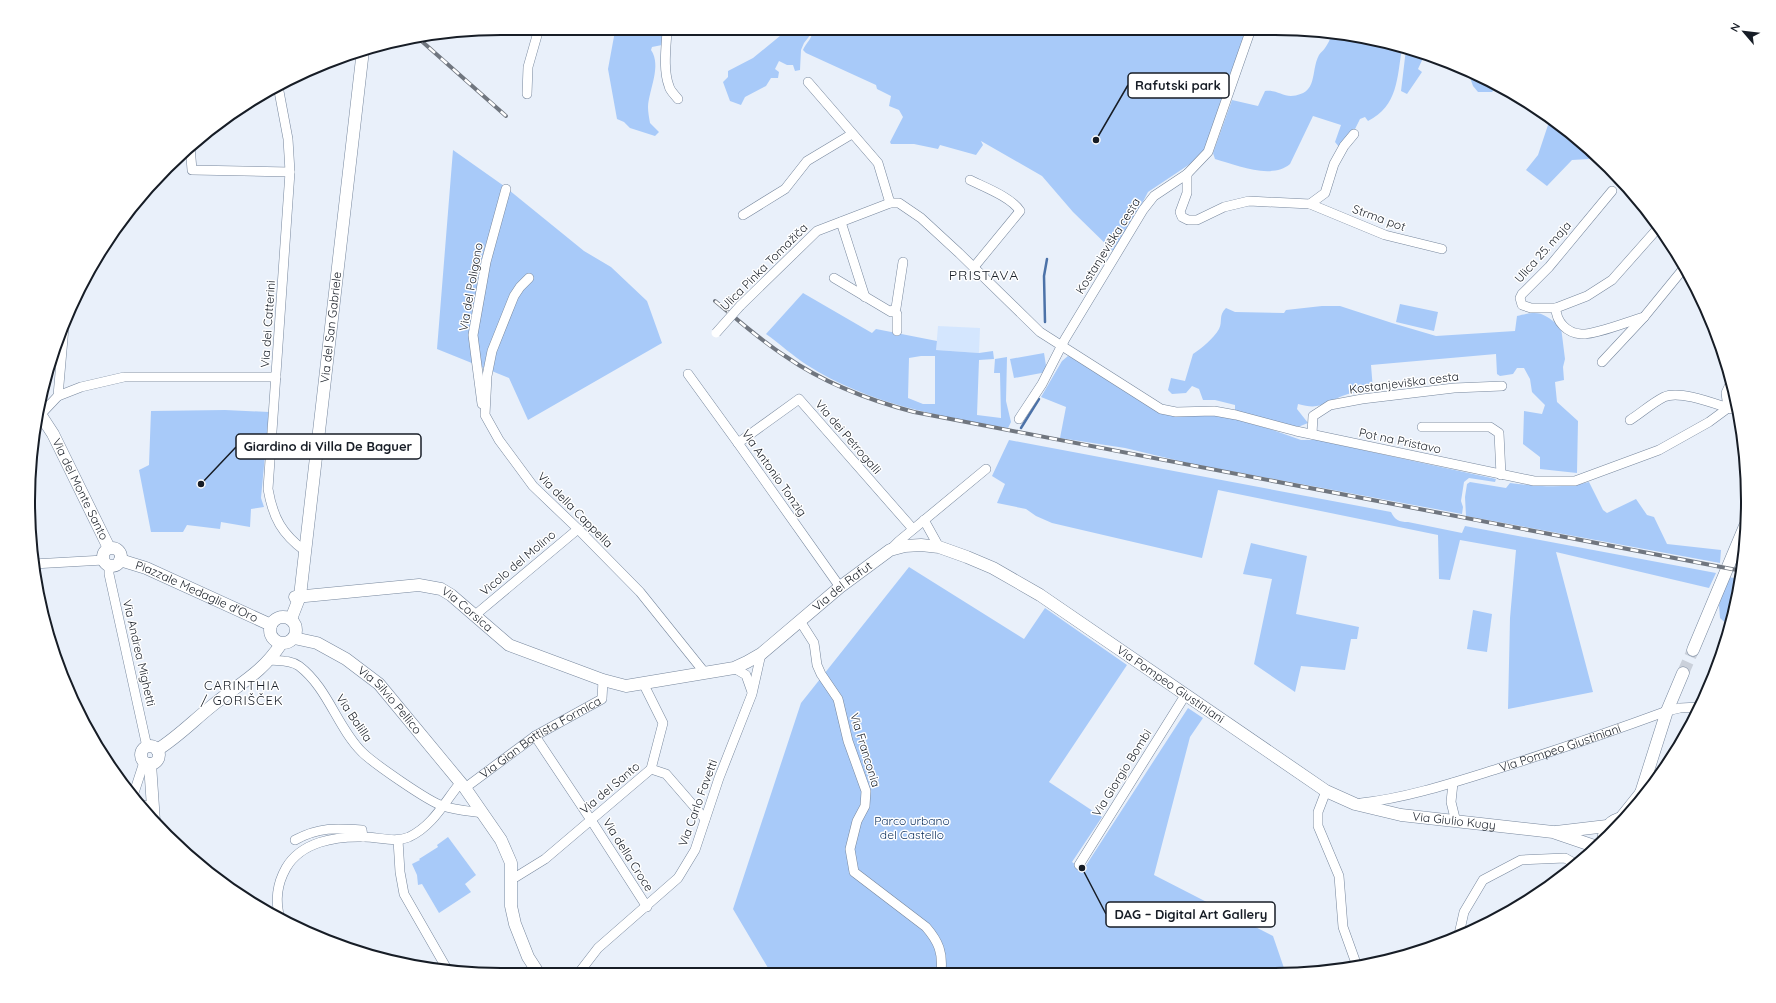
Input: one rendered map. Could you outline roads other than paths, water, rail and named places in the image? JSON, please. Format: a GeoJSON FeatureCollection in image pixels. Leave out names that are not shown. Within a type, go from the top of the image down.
{"type":"FeatureCollection","features":[{"type":"Feature","properties":{"kind":"main road","name":"Via del San Gabriele"},"geometry":{"type":"LineString","coordinates":[[289,618],[298,597],[302,576],[362,57]]}},
{"type":"Feature","properties":{"kind":"main road","name":"Via del Monte Santo"},"geometry":{"type":"LineString","coordinates":[[43,418],[54,434],[109,548]]}},
{"type":"Feature","properties":{"kind":"main road"},"geometry":{"type":"LineString","coordinates":[[1692,650],[1739,540]]}},
{"type":"Feature","properties":{"kind":"main road","name":"Via Pompeo Giustiniani"},"geometry":{"type":"LineString","coordinates":[[890,550],[921,545],[939,548],[993,568],[1040,595],[1326,791],[1355,804]]}},
{"type":"Feature","properties":{"kind":"main road","name":"Via del Monte Santo"},"geometry":{"type":"LineString","coordinates":[[106,563],[104,553],[109,548],[116,548],[119,551],[120,560]]}},
{"type":"Feature","properties":{"kind":"main road","name":"Via del Rafut"},"geometry":{"type":"LineString","coordinates":[[761,654],[840,587],[890,550]]}},
{"type":"Feature","properties":{"kind":"main road"},"geometry":{"type":"LineString","coordinates":[[106,563],[116,565],[120,560]]}},
{"type":"Feature","properties":{"kind":"main road","name":"Piazzale Medaglie d'Oro"},"geometry":{"type":"LineString","coordinates":[[120,560],[146,568],[271,625]]}},
{"type":"Feature","properties":{"kind":"main road","name":"Via Corsica"},"geometry":{"type":"LineString","coordinates":[[298,597],[401,586],[430,586],[442,589],[451,595],[509,645],[603,680],[626,686],[643,683]]}},
{"type":"Feature","properties":{"kind":"main road"},"geometry":{"type":"LineString","coordinates":[[152,810],[147,763],[157,762],[159,759],[152,748],[175,739],[213,705],[260,670],[282,644],[289,643],[294,638],[297,630],[289,618]]}},
{"type":"Feature","properties":{"kind":"main road","name":"Piazzale Medaglie d'Oro"},"geometry":{"type":"LineString","coordinates":[[282,644],[275,641],[271,635],[271,625],[276,619],[289,618]]}},
{"type":"Feature","properties":{"kind":"main road","name":"Via Silvio Pellico"},"geometry":{"type":"LineString","coordinates":[[294,638],[317,642],[346,659],[379,684],[463,785],[501,840],[511,863],[511,906],[515,924],[528,957],[535,968]]}},
{"type":"Feature","properties":{"kind":"main road"},"geometry":{"type":"LineString","coordinates":[[643,683],[734,668],[761,654]]}},
{"type":"Feature","properties":{"kind":"main road"},"geometry":{"type":"LineString","coordinates":[[1643,787],[1667,711],[1683,673]]}},
{"type":"Feature","properties":{"kind":"main road","name":"Via Giulio Kugy"},"geometry":{"type":"LineString","coordinates":[[1355,804],[1401,815],[1553,832],[1607,826]]}},
{"type":"Feature","properties":{"kind":"main road"},"geometry":{"type":"LineString","coordinates":[[1606,829],[1607,826],[1613,822]]}},
{"type":"Feature","properties":{"kind":"main road","name":"Via Giulio Kugy"},"geometry":{"type":"LineString","coordinates":[[1553,832],[1590,845]]}},
{"type":"Feature","properties":{"kind":"street"},"geometry":{"type":"LineString","coordinates":[[528,94],[528,67],[537,35]]}},
{"type":"Feature","properties":{"kind":"street"},"geometry":{"type":"LineString","coordinates":[[667,35],[667,80],[669,88],[678,99]]}},
{"type":"Feature","properties":{"kind":"street","name":"Kostanjeviška cesta"},"geometry":{"type":"LineString","coordinates":[[1019,419],[1042,384],[1062,345],[1143,210],[1154,196],[1187,174],[1208,152],[1248,35]]}},
{"type":"Feature","properties":{"kind":"street"},"geometry":{"type":"LineString","coordinates":[[808,82],[878,163],[890,203],[899,203],[921,218],[974,267],[1029,323],[1040,332],[1062,345]]}},
{"type":"Feature","properties":{"kind":"street","name":"Via dei Catterini"},"geometry":{"type":"LineString","coordinates":[[279,91],[288,139],[290,172],[268,489],[271,506],[289,539],[305,552]]}},
{"type":"Feature","properties":{"kind":"street"},"geometry":{"type":"LineString","coordinates":[[743,215],[785,189],[807,162],[852,134]]}},
{"type":"Feature","properties":{"kind":"street"},"geometry":{"type":"LineString","coordinates":[[1310,204],[1325,193],[1334,164],[1344,146],[1354,134]]}},
{"type":"Feature","properties":{"kind":"street"},"geometry":{"type":"LineString","coordinates":[[191,154],[192,170],[290,172]]}},
{"type":"Feature","properties":{"kind":"street","name":"Strma pot"},"geometry":{"type":"LineString","coordinates":[[1187,174],[1187,193],[1180,212],[1182,218],[1188,220],[1197,220],[1224,207],[1249,201],[1310,204],[1385,235],[1442,248]]}},
{"type":"Feature","properties":{"kind":"street"},"geometry":{"type":"LineString","coordinates":[[970,180],[995,192],[1018,207],[1020,211],[974,267]]}},
{"type":"Feature","properties":{"kind":"street","name":"Via del Poligono"},"geometry":{"type":"LineString","coordinates":[[485,415],[480,397],[473,335],[486,262],[506,189]]}},
{"type":"Feature","properties":{"kind":"street","name":"Ulica 25. maja"},"geometry":{"type":"LineString","coordinates":[[1612,191],[1549,267],[1522,294],[1520,298],[1522,305],[1531,308],[1556,308],[1587,296],[1612,280],[1654,231]]}},
{"type":"Feature","properties":{"kind":"street","name":"Ulica Pinka Tomažiča"},"geometry":{"type":"LineString","coordinates":[[716,333],[740,306],[817,231],[890,203]]}},
{"type":"Feature","properties":{"kind":"street"},"geometry":{"type":"LineString","coordinates":[[842,222],[865,297]]}},
{"type":"Feature","properties":{"kind":"street"},"geometry":{"type":"LineString","coordinates":[[834,278],[891,312],[896,308],[898,300],[903,262]]}},
{"type":"Feature","properties":{"kind":"street"},"geometry":{"type":"LineString","coordinates":[[1602,362],[1644,317],[1681,272]]}},
{"type":"Feature","properties":{"kind":"street"},"geometry":{"type":"LineString","coordinates":[[485,415],[487,376],[492,351],[514,296],[520,287],[530,278]]}},
{"type":"Feature","properties":{"kind":"street"},"geometry":{"type":"LineString","coordinates":[[1556,308],[1556,315],[1564,328],[1582,334],[1644,317]]}},
{"type":"Feature","properties":{"kind":"street"},"geometry":{"type":"LineString","coordinates":[[893,310],[897,314],[896,331]]}},
{"type":"Feature","properties":{"kind":"street","name":"Pot na Pristavo"},"geometry":{"type":"LineString","coordinates":[[1062,345],[1161,409],[1176,412],[1214,411],[1236,414],[1312,434],[1501,476],[1534,481],[1575,481],[1659,450],[1732,409]]}},
{"type":"Feature","properties":{"kind":"street"},"geometry":{"type":"LineString","coordinates":[[58,396],[62,346]]}},
{"type":"Feature","properties":{"kind":"street","name":"Via Antonio Tonzig"},"geometry":{"type":"LineString","coordinates":[[688,374],[840,587]]}},
{"type":"Feature","properties":{"kind":"street"},"geometry":{"type":"LineString","coordinates":[[44,408],[58,396],[81,387],[124,377],[276,377]]}},
{"type":"Feature","properties":{"kind":"street","name":"Kostanjeviška cesta"},"geometry":{"type":"LineString","coordinates":[[1312,434],[1313,416],[1330,405],[1362,399],[1454,388],[1502,386]]}},
{"type":"Feature","properties":{"kind":"street"},"geometry":{"type":"LineString","coordinates":[[1727,390],[1726,393],[1731,407]]}},
{"type":"Feature","properties":{"kind":"street"},"geometry":{"type":"LineString","coordinates":[[1630,420],[1665,397],[1678,396],[1704,400],[1732,409]]}},
{"type":"Feature","properties":{"kind":"street","name":"Via dei Petrogalli"},"geometry":{"type":"LineString","coordinates":[[738,443],[799,399],[913,529]]}},
{"type":"Feature","properties":{"kind":"street","name":"Via della Cappella"},"geometry":{"type":"LineString","coordinates":[[485,415],[498,440],[533,486],[640,592],[704,674]]}},
{"type":"Feature","properties":{"kind":"street"},"geometry":{"type":"LineString","coordinates":[[1422,427],[1490,426],[1498,433],[1501,476]]}},
{"type":"Feature","properties":{"kind":"street","name":"Via del Rafut"},"geometry":{"type":"LineString","coordinates":[[890,550],[913,529],[986,469]]}},
{"type":"Feature","properties":{"kind":"street"},"geometry":{"type":"LineString","coordinates":[[924,520],[939,548]]}},
{"type":"Feature","properties":{"kind":"street","name":"Vicolo del Molino"},"geometry":{"type":"LineString","coordinates":[[474,616],[578,529]]}},
{"type":"Feature","properties":{"kind":"street"},"geometry":{"type":"LineString","coordinates":[[39,564],[106,563]]}},
{"type":"Feature","properties":{"kind":"street","name":"Via Andrea Mighetti"},"geometry":{"type":"LineString","coordinates":[[106,563],[152,748]]}},
{"type":"Feature","properties":{"kind":"street","name":"Via Franconia"},"geometry":{"type":"LineString","coordinates":[[800,621],[814,643],[817,665],[821,674],[838,699],[848,741],[866,791],[865,806],[857,821],[850,849],[854,872],[926,927],[934,936],[942,954],[941,968]]}},
{"type":"Feature","properties":{"kind":"street","name":"Via Carlo Favetti"},"geometry":{"type":"LineString","coordinates":[[583,968],[598,948],[647,907],[678,878],[695,850],[719,778],[752,694],[761,654]]}},
{"type":"Feature","properties":{"kind":"street","name":"Via Balilla"},"geometry":{"type":"LineString","coordinates":[[270,660],[286,661],[299,666],[320,688],[343,726],[363,752],[414,789],[442,806]]}},
{"type":"Feature","properties":{"kind":"street"},"geometry":{"type":"LineString","coordinates":[[734,668],[746,675],[752,694]]}},
{"type":"Feature","properties":{"kind":"street","name":"Via Gian Battista Formica"},"geometry":{"type":"LineString","coordinates":[[398,840],[410,836],[431,822],[442,806],[463,785],[535,736],[602,699],[603,680]]}},
{"type":"Feature","properties":{"kind":"street","name":"Via del Santo"},"geometry":{"type":"LineString","coordinates":[[511,880],[545,858],[651,769],[663,723],[643,683]]}},
{"type":"Feature","properties":{"kind":"street","name":"Via Giorgio Bombi"},"geometry":{"type":"LineString","coordinates":[[1078,865],[1186,694]]}},
{"type":"Feature","properties":{"kind":"street","name":"Via Pompeo Giustiniani"},"geometry":{"type":"LineString","coordinates":[[1355,804],[1386,800],[1453,783],[1582,743],[1667,711],[1693,707]]}},
{"type":"Feature","properties":{"kind":"street","name":"Via della Croce"},"geometry":{"type":"LineString","coordinates":[[535,736],[647,907]]}},
{"type":"Feature","properties":{"kind":"street"},"geometry":{"type":"LineString","coordinates":[[135,790],[147,763]]}},
{"type":"Feature","properties":{"kind":"street"},"geometry":{"type":"LineString","coordinates":[[651,769],[666,774],[705,819]]}},
{"type":"Feature","properties":{"kind":"street"},"geometry":{"type":"LineString","coordinates":[[1453,783],[1451,802],[1456,822]]}},
{"type":"Feature","properties":{"kind":"street"},"geometry":{"type":"LineString","coordinates":[[1326,791],[1318,812],[1318,826],[1339,876],[1343,927],[1355,961]]}},
{"type":"Feature","properties":{"kind":"street"},"geometry":{"type":"LineString","coordinates":[[442,806],[482,813]]}},
{"type":"Feature","properties":{"kind":"street"},"geometry":{"type":"LineString","coordinates":[[296,840],[311,832],[341,828],[362,830],[362,836]]}},
{"type":"Feature","properties":{"kind":"street"},"geometry":{"type":"LineString","coordinates":[[279,912],[277,898],[278,886],[282,875],[296,855],[304,848],[318,842],[362,836],[398,840],[400,872],[404,894],[445,964]]}},
{"type":"Feature","properties":{"kind":"street"},"geometry":{"type":"LineString","coordinates":[[1460,929],[1464,912],[1483,880],[1521,860],[1565,858],[1570,862]]}},
{"type":"Feature","properties":{"kind":"waterway"},"geometry":{"type":"LineString","coordinates":[[1045,322],[1044,276],[1047,259]]}},
{"type":"Feature","properties":{"kind":"waterway"},"geometry":{"type":"LineString","coordinates":[[1021,428],[1039,399]]}},
{"type":"Feature","properties":{"kind":"tunnel"},"geometry":{"type":"LineString","coordinates":[[1683,673],[1693,650]]}},
{"type":"Feature","properties":{"kind":"railway"},"geometry":{"type":"LineString","coordinates":[[423,42],[506,116]]}},
{"type":"Feature","properties":{"kind":"railway"},"geometry":{"type":"LineString","coordinates":[[715,301],[749,330],[800,366],[847,390],[914,412],[1736,570]]}},
{"type":"Feature","properties":{"kind":"place","name":"Rafutski park"},"geometry":{"type":"Point","coordinates":[1096,140]}},
{"type":"Feature","properties":{"kind":"place","name":"Giardino di Villa De Baguer"},"geometry":{"type":"Point","coordinates":[201,484]}},
{"type":"Feature","properties":{"kind":"place","name":"DAG – Digital Art Gallery"},"geometry":{"type":"Point","coordinates":[1082,868]}},
{"type":"Feature","properties":{"kind":"district","name":"PRISTAVA"},"geometry":{"type":"Point","coordinates":[984,275]}},
{"type":"Feature","properties":{"kind":"district","name":"CARINTHIA / GORIŠČEK"},"geometry":{"type":"Point","coordinates":[242,692]}},
{"type":"Feature","properties":{"kind":"park label","name":"Parco urbano del Castello"},"geometry":{"type":"Point","coordinates":[912,828]}}]}
